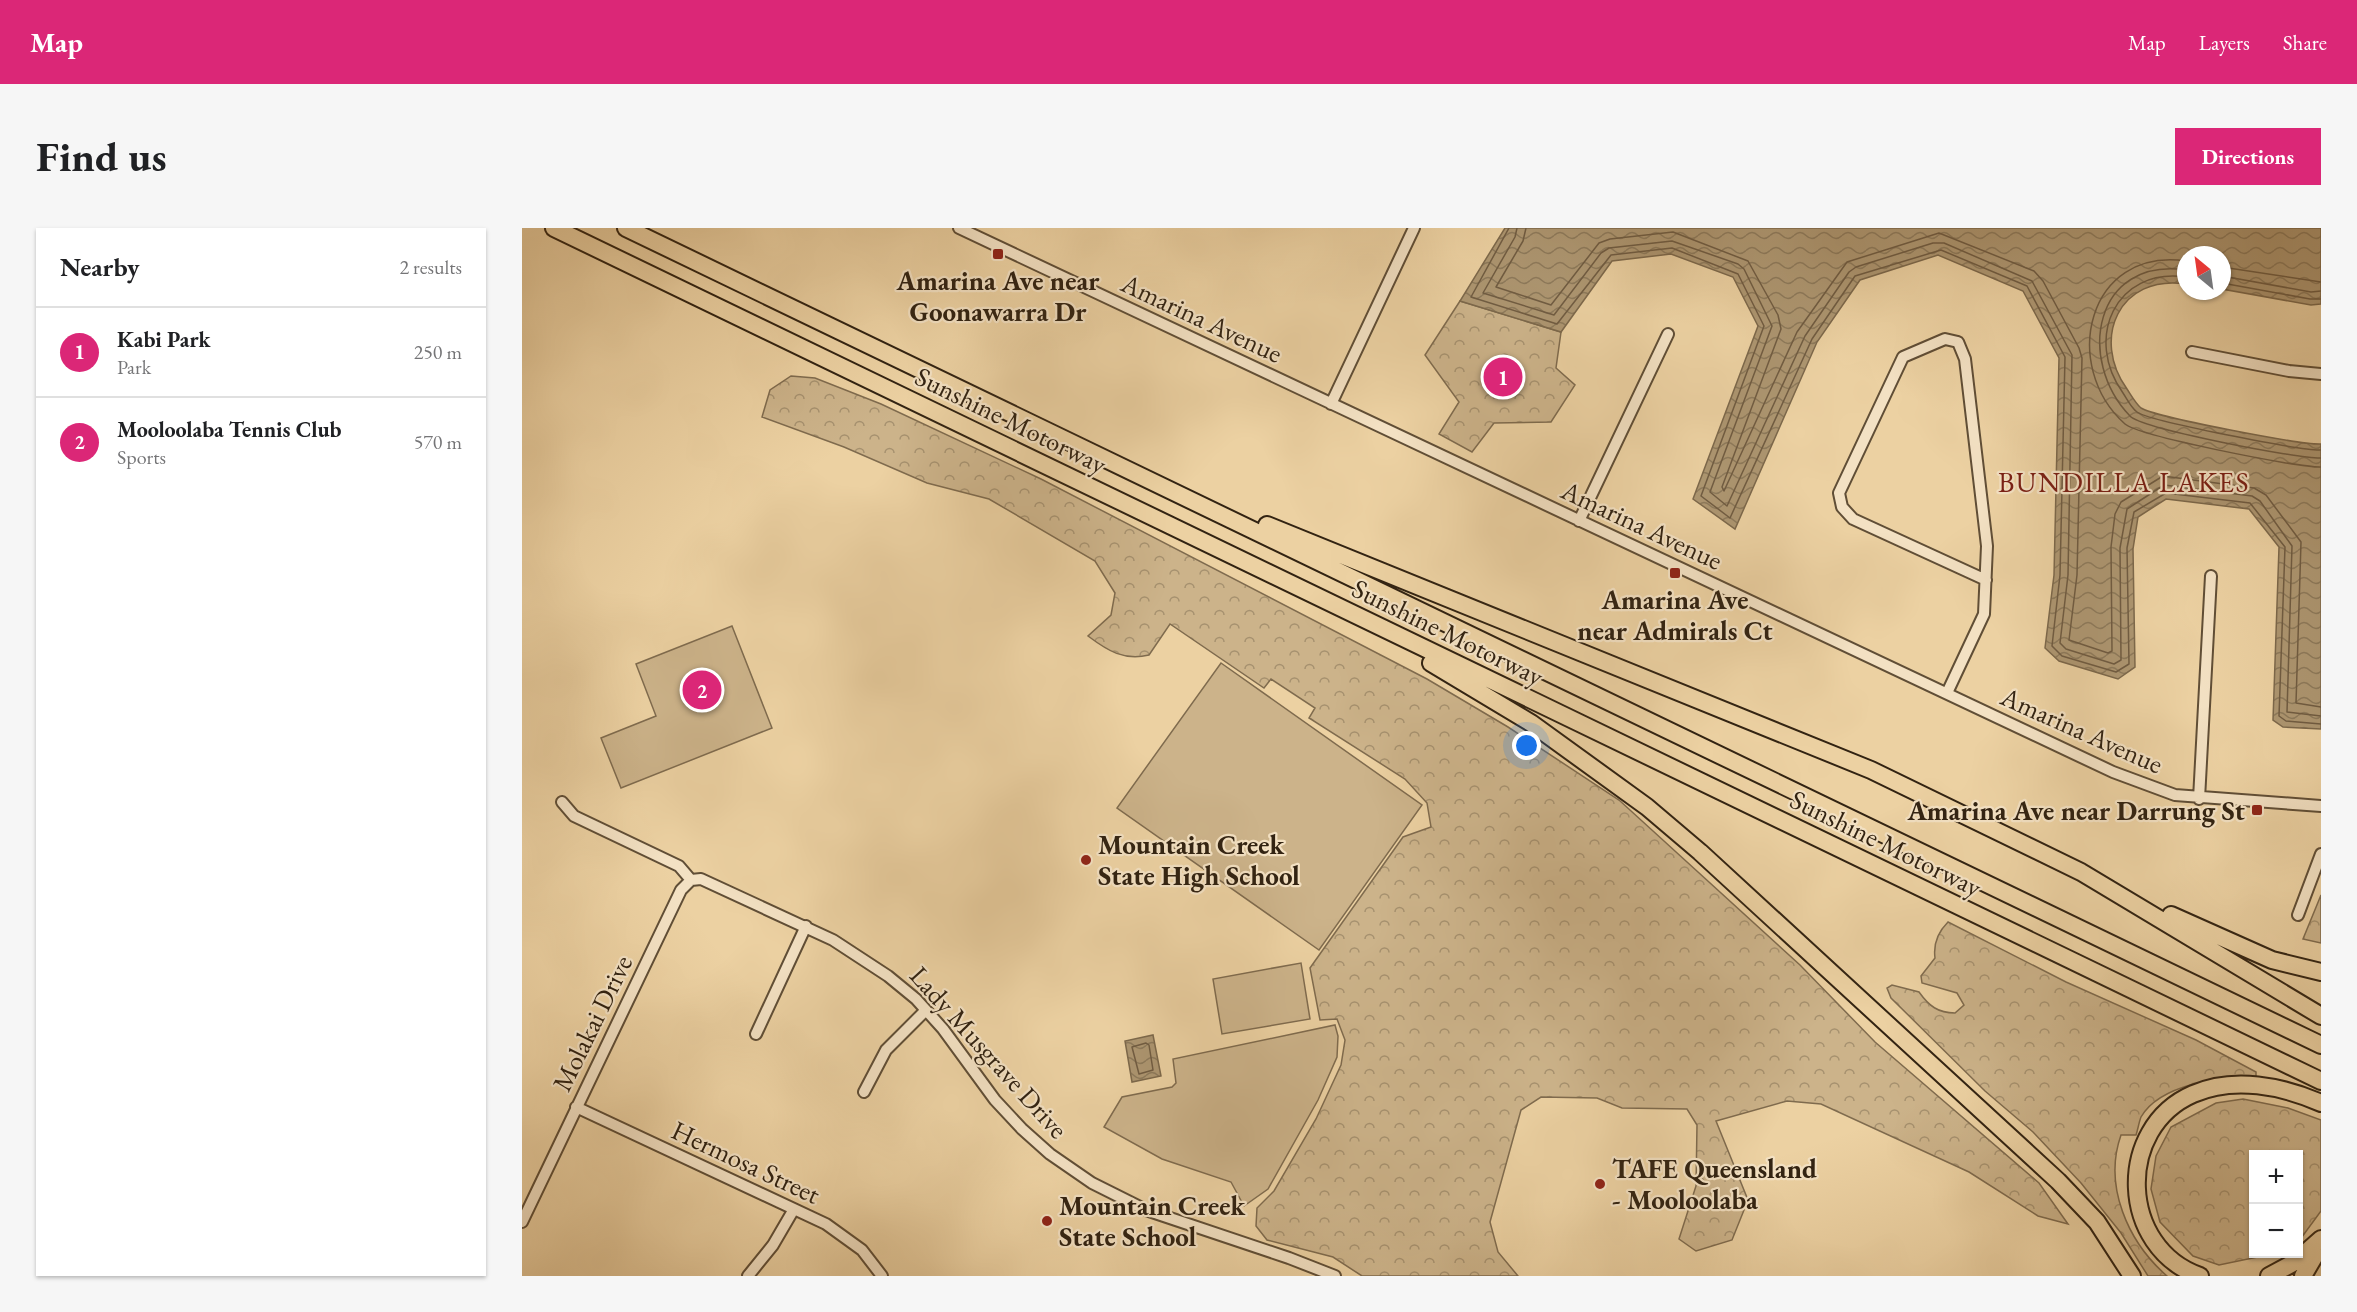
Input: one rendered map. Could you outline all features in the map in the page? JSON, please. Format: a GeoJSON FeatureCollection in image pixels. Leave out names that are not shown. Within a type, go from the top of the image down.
{"type":"FeatureCollection","features":[{"type":"Feature","properties":{"kind":"highway","name":"Sunshine Motorway"},"geometry":{"type":"LineString","coordinates":[[554,228],[2321,1081]]}},
{"type":"Feature","properties":{"kind":"highway","name":"Sunshine Motorway"},"geometry":{"type":"LineString","coordinates":[[626,228],[2321,1045]]}},
{"type":"Feature","properties":{"kind":"highway"},"geometry":{"type":"LineString","coordinates":[[1240,524],[1257,522],[1871,770],[2050,856],[2139,906],[2321,1016]]}},
{"type":"Feature","properties":{"kind":"highway"},"geometry":{"type":"LineString","coordinates":[[1401,638],[1414,653],[1531,723],[1584,759],[1700,852],[2058,1180],[2109,1238],[2132,1276]]}},
{"type":"Feature","properties":{"kind":"highway"},"geometry":{"type":"LineString","coordinates":[[2139,906],[2159,909],[2272,960],[2321,972]]}},
{"type":"Feature","properties":{"kind":"highway"},"geometry":{"type":"LineString","coordinates":[[2200,1276],[2182,1268],[2159,1247],[2150,1236],[2138,1208],[2136,1170],[2144,1144],[2154,1126],[2179,1101],[2222,1085],[2241,1084],[2279,1088],[2321,1103]]}},
{"type":"Feature","properties":{"kind":"highway"},"geometry":{"type":"LineString","coordinates":[[2269,1276],[2295,1262],[2321,1239]]}},
{"type":"Feature","properties":{"kind":"highway"},"geometry":{"type":"LineString","coordinates":[[2303,1276],[2321,1245]]}},
{"type":"Feature","properties":{"kind":"street","name":"Amarina Avenue"},"geometry":{"type":"LineString","coordinates":[[959,228],[2132,780],[2175,795],[2199,799],[2321,806]]}},
{"type":"Feature","properties":{"kind":"street"},"geometry":{"type":"LineString","coordinates":[[1331,404],[1414,228]]}},
{"type":"Feature","properties":{"kind":"street"},"geometry":{"type":"LineString","coordinates":[[1579,521],[1668,334]]}},
{"type":"Feature","properties":{"kind":"street"},"geometry":{"type":"LineString","coordinates":[[1947,693],[1984,614],[1986,580],[1987,546],[1965,359],[1958,342],[1945,339],[1903,357],[1839,493],[1842,507],[1853,519],[1986,580]]}},
{"type":"Feature","properties":{"kind":"street"},"geometry":{"type":"LineString","coordinates":[[2192,352],[2289,371],[2321,374]]}},
{"type":"Feature","properties":{"kind":"street"},"geometry":{"type":"LineString","coordinates":[[2199,799],[2211,576]]}},
{"type":"Feature","properties":{"kind":"street","name":"Lady Musgrave Drive"},"geometry":{"type":"LineString","coordinates":[[561,802],[574,816],[678,866],[691,880],[711,881],[806,926],[863,957],[926,1010],[968,1061],[995,1100],[1022,1129],[1050,1154],[1092,1183],[1146,1210],[1289,1258],[1335,1276]]}},
{"type":"Feature","properties":{"kind":"street"},"geometry":{"type":"LineString","coordinates":[[2298,915],[2321,854]]}},
{"type":"Feature","properties":{"kind":"street","name":"Molakai Drive"},"geometry":{"type":"LineString","coordinates":[[522,1222],[681,890],[691,880]]}},
{"type":"Feature","properties":{"kind":"street"},"geometry":{"type":"LineString","coordinates":[[756,1034],[806,926]]}},
{"type":"Feature","properties":{"kind":"street"},"geometry":{"type":"LineString","coordinates":[[864,1092],[886,1050],[926,1010]]}},
{"type":"Feature","properties":{"kind":"street","name":"Hermosa Street"},"geometry":{"type":"LineString","coordinates":[[576,1107],[794,1209],[845,1236],[872,1260],[882,1276]]}},
{"type":"Feature","properties":{"kind":"street"},"geometry":{"type":"LineString","coordinates":[[748,1276],[773,1245],[794,1209]]}},
{"type":"Feature","properties":{"kind":"green space"},"geometry":{"type":"Polygon","coordinates":[[[1460,301],[1561,332],[1556,368],[1575,385],[1551,422],[1494,423],[1472,452],[1439,434],[1459,402],[1425,355],[1460,301]]]}},
{"type":"Feature","properties":{"kind":"green space"},"geometry":{"type":"Polygon","coordinates":[[[791,376],[815,378],[881,404],[1041,479],[1427,679],[1508,727],[1619,800],[1800,965],[1875,1042],[2039,1183],[2068,1224],[2038,1216],[1969,1172],[1821,1104],[1787,1101],[1716,1121],[1748,1200],[1732,1240],[1696,1251],[1679,1239],[1696,1186],[1697,1125],[1687,1109],[1622,1108],[1597,1098],[1541,1097],[1521,1110],[1490,1222],[1498,1252],[1518,1276],[1362,1276],[1333,1257],[1267,1240],[1256,1226],[1257,1208],[1274,1191],[1316,1119],[1341,1065],[1345,1040],[1337,1019],[1320,1020],[1310,968],[1403,837],[1431,827],[1427,803],[1405,779],[1309,718],[1315,708],[1271,679],[1264,688],[1170,624],[1149,655],[1124,656],[1095,641],[1088,636],[1111,615],[1115,593],[1095,561],[989,499],[927,483],[844,447],[762,417],[770,390],[791,376]]]}},
{"type":"Feature","properties":{"kind":"green space"},"geometry":{"type":"Polygon","coordinates":[[[732,626],[772,728],[621,788],[601,738],[656,716],[636,664],[732,626]]]}},
{"type":"Feature","properties":{"kind":"green space"},"geometry":{"type":"Polygon","coordinates":[[[1221,663],[1422,805],[1319,950],[1117,808],[1221,663]]]}},
{"type":"Feature","properties":{"kind":"green space"},"geometry":{"type":"Polygon","coordinates":[[[2321,895],[2321,943],[2303,939],[2321,895]]]}},
{"type":"Feature","properties":{"kind":"green space"},"geometry":{"type":"Polygon","coordinates":[[[1948,922],[2066,982],[2196,1040],[2256,1072],[2256,1077],[2226,1078],[2193,1084],[2162,1097],[2141,1117],[2136,1135],[2121,1135],[2116,1154],[2115,1174],[2117,1193],[2123,1212],[2141,1247],[2167,1276],[2148,1276],[2121,1233],[2081,1183],[2033,1132],[1985,1091],[1891,998],[1887,988],[1892,985],[1919,992],[1930,1005],[1944,1012],[1955,1013],[1964,1005],[1957,993],[1922,983],[1921,976],[1935,958],[1937,938],[1948,922]]]}},
{"type":"Feature","properties":{"kind":"green space"},"geometry":{"type":"Polygon","coordinates":[[[1301,963],[1310,1019],[1222,1034],[1213,979],[1301,963]]]}},
{"type":"Feature","properties":{"kind":"green space"},"geometry":{"type":"Polygon","coordinates":[[[1335,1025],[1338,1036],[1337,1057],[1318,1100],[1268,1189],[1244,1206],[1231,1182],[1162,1159],[1104,1127],[1122,1097],[1172,1087],[1176,1083],[1173,1059],[1335,1025]]]}},
{"type":"Feature","properties":{"kind":"green space"},"geometry":{"type":"Polygon","coordinates":[[[2243,1099],[2288,1108],[2321,1120],[2321,1211],[2303,1236],[2303,1150],[2249,1150],[2249,1258],[2253,1258],[2219,1265],[2193,1256],[2160,1222],[2151,1189],[2156,1156],[2171,1127],[2216,1103],[2243,1099]]]}},
{"type":"Feature","properties":{"kind":"water"},"geometry":{"type":"Polygon","coordinates":[[[1505,228],[2321,228],[2321,304],[2311,305],[2231,291],[2231,246],[2177,246],[2177,284],[2163,284],[2143,289],[2128,300],[2118,314],[2112,331],[2112,350],[2116,370],[2141,408],[2172,418],[2229,430],[2321,444],[2321,729],[2283,727],[2273,720],[2279,547],[2249,509],[2166,499],[2138,517],[2133,549],[2135,667],[2118,679],[2059,661],[2045,648],[2054,575],[2059,358],[2023,291],[1938,255],[1860,280],[1817,342],[1735,529],[1693,499],[1758,326],[1733,277],[1671,254],[1612,261],[1561,332],[1460,301],[1505,228]]]}},
{"type":"Feature","properties":{"kind":"water"},"geometry":{"type":"Polygon","coordinates":[[[1153,1035],[1161,1076],[1132,1082],[1125,1041],[1153,1035]]]}},
{"type":"Feature","properties":{"kind":"place","name":"Amarina Ave near Goonawarra Dr"},"geometry":{"type":"Point","coordinates":[998,254]}},
{"type":"Feature","properties":{"kind":"place","name":"Kabi Park"},"geometry":{"type":"Point","coordinates":[1503,377]}},
{"type":"Feature","properties":{"kind":"place","name":"Amarina Ave near Admirals Ct"},"geometry":{"type":"Point","coordinates":[1675,573]}},
{"type":"Feature","properties":{"kind":"place","name":"Mooloolaba Tennis Club"},"geometry":{"type":"Point","coordinates":[702,690]}},
{"type":"Feature","properties":{"kind":"place","name":"Amarina Ave near Darrung St"},"geometry":{"type":"Point","coordinates":[2257,810]}},
{"type":"Feature","properties":{"kind":"place","name":"Mountain Creek State High School"},"geometry":{"type":"Point","coordinates":[1086,860]}},
{"type":"Feature","properties":{"kind":"place","name":"TAFE Queensland - Mooloolaba"},"geometry":{"type":"Point","coordinates":[1600,1184]}},
{"type":"Feature","properties":{"kind":"place","name":"Mountain Creek State School"},"geometry":{"type":"Point","coordinates":[1047,1221]}},
{"type":"Feature","properties":{"kind":"district","name":"BUNDILLA LAKES"},"geometry":{"type":"Point","coordinates":[2124,482]}}]}
